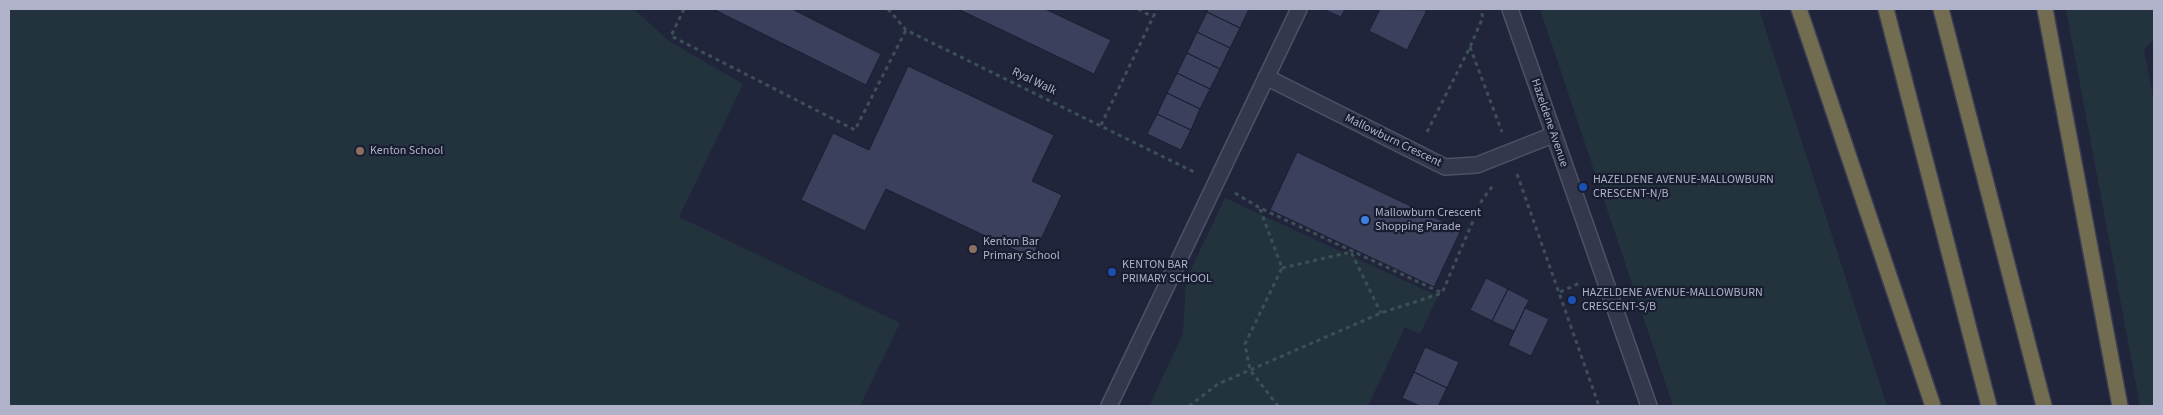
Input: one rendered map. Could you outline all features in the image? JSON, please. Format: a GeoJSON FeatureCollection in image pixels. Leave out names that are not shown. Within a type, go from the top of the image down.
{"type":"FeatureCollection","features":[{"type":"Feature","properties":{"kind":"highway"},"geometry":{"type":"LineString","coordinates":[[1799,9],[1933,406]]}},
{"type":"Feature","properties":{"kind":"highway"},"geometry":{"type":"LineString","coordinates":[[1886,9],[1988,406]]}},
{"type":"Feature","properties":{"kind":"highway"},"geometry":{"type":"LineString","coordinates":[[1941,9],[2044,406]]}},
{"type":"Feature","properties":{"kind":"highway"},"geometry":{"type":"LineString","coordinates":[[2045,9],[2120,406]]}},
{"type":"Feature","properties":{"kind":"street"},"geometry":{"type":"LineString","coordinates":[[1109,406],[1299,9]]}},
{"type":"Feature","properties":{"kind":"street","name":"Hazeldene Avenue"},"geometry":{"type":"LineString","coordinates":[[1510,9],[1649,406]]}},
{"type":"Feature","properties":{"kind":"street","name":"Mallowburn Crescent"},"geometry":{"type":"LineString","coordinates":[[1266,77],[1445,167],[1476,165],[1553,135]]}},
{"type":"Feature","properties":{"kind":"path"},"geometry":{"type":"LineString","coordinates":[[684,9],[671,36],[855,130],[906,30]]}},
{"type":"Feature","properties":{"kind":"path","name":"Ryal Walk"},"geometry":{"type":"LineString","coordinates":[[888,9],[906,30],[1216,182],[1260,208],[1442,293]]}},
{"type":"Feature","properties":{"kind":"path"},"geometry":{"type":"LineString","coordinates":[[1138,9],[1154,17]]}},
{"type":"Feature","properties":{"kind":"path"},"geometry":{"type":"LineString","coordinates":[[1101,125],[1157,9]]}},
{"type":"Feature","properties":{"kind":"path"},"geometry":{"type":"LineString","coordinates":[[1416,152],[1470,47],[1483,17],[1480,9]]}},
{"type":"Feature","properties":{"kind":"path"},"geometry":{"type":"LineString","coordinates":[[1470,47],[1517,173],[1599,406]]}},
{"type":"Feature","properties":{"kind":"path"},"geometry":{"type":"LineString","coordinates":[[1510,175],[1517,173]]}},
{"type":"Feature","properties":{"kind":"path"},"geometry":{"type":"LineString","coordinates":[[1189,406],[1218,384],[1381,313],[1442,293],[1482,200],[1498,180]]}},
{"type":"Feature","properties":{"kind":"path"},"geometry":{"type":"LineString","coordinates":[[1260,208],[1282,268],[1245,344],[1250,370],[1278,406]]}},
{"type":"Feature","properties":{"kind":"path"},"geometry":{"type":"LineString","coordinates":[[1282,268],[1351,252],[1381,313]]}},
{"type":"Feature","properties":{"kind":"shaded area","name":"Kenton School"},"geometry":{"type":"Polygon","coordinates":[[[9,9],[634,9],[669,41],[743,84],[679,217],[900,323],[860,406],[9,406],[9,9]]]}},
{"type":"Feature","properties":{"kind":"shaded area"},"geometry":{"type":"Polygon","coordinates":[[[1540,9],[1759,9],[1887,406],[1673,406],[1540,9]]]}},
{"type":"Feature","properties":{"kind":"shaded area"},"geometry":{"type":"Polygon","coordinates":[[[2066,9],[2154,9],[2154,40],[2144,49],[2154,103],[2154,406],[2140,406],[2066,9]]]}},
{"type":"Feature","properties":{"kind":"shaded area"},"geometry":{"type":"Polygon","coordinates":[[[1225,198],[1438,296],[1420,334],[1405,327],[1368,406],[1149,406],[1183,334],[1186,280],[1225,198]]]}},
{"type":"Feature","properties":{"kind":"building"},"geometry":{"type":"Polygon","coordinates":[[[713,9],[792,9],[881,54],[866,85],[713,9]]]}},
{"type":"Feature","properties":{"kind":"building"},"geometry":{"type":"Polygon","coordinates":[[[958,9],[1045,9],[1111,40],[1094,74],[958,9]]]}},
{"type":"Feature","properties":{"kind":"building"},"geometry":{"type":"Polygon","coordinates":[[[1208,9],[1249,9],[1240,28],[1207,12],[1208,9]]]}},
{"type":"Feature","properties":{"kind":"building"},"geometry":{"type":"Polygon","coordinates":[[[1323,9],[1345,9],[1341,17],[1323,9]]]}},
{"type":"Feature","properties":{"kind":"building"},"geometry":{"type":"Polygon","coordinates":[[[1380,9],[1427,10],[1407,50],[1369,31],[1380,9]]]}},
{"type":"Feature","properties":{"kind":"building"},"geometry":{"type":"Polygon","coordinates":[[[1207,12],[1240,28],[1230,48],[1197,32],[1207,12]]]}},
{"type":"Feature","properties":{"kind":"building"},"geometry":{"type":"Polygon","coordinates":[[[1197,32],[1230,48],[1220,69],[1187,53],[1197,32]]]}},
{"type":"Feature","properties":{"kind":"building"},"geometry":{"type":"Polygon","coordinates":[[[1187,53],[1220,69],[1210,89],[1177,73],[1187,53]]]}},
{"type":"Feature","properties":{"kind":"building"},"geometry":{"type":"Polygon","coordinates":[[[908,66],[1054,135],[1032,181],[1062,195],[1032,258],[886,189],[865,231],[801,200],[833,133],[869,150],[908,66]]]}},
{"type":"Feature","properties":{"kind":"building"},"geometry":{"type":"Polygon","coordinates":[[[1177,73],[1210,89],[1200,109],[1167,93],[1177,73]]]}},
{"type":"Feature","properties":{"kind":"building"},"geometry":{"type":"Polygon","coordinates":[[[1167,93],[1200,109],[1191,130],[1157,114],[1167,93]]]}},
{"type":"Feature","properties":{"kind":"building"},"geometry":{"type":"Polygon","coordinates":[[[1157,114],[1191,130],[1181,150],[1147,134],[1157,114]]]}},
{"type":"Feature","properties":{"kind":"building","name":"Mallowburn Crescent Shopping Parade"},"geometry":{"type":"Polygon","coordinates":[[[1297,152],[1461,230],[1434,287],[1270,210],[1297,152]]]}},
{"type":"Feature","properties":{"kind":"building"},"geometry":{"type":"Polygon","coordinates":[[[1486,278],[1508,289],[1492,321],[1470,310],[1486,278]]]}},
{"type":"Feature","properties":{"kind":"building"},"geometry":{"type":"Polygon","coordinates":[[[1508,289],[1529,300],[1514,331],[1492,321],[1508,289]]]}},
{"type":"Feature","properties":{"kind":"building"},"geometry":{"type":"Polygon","coordinates":[[[1525,308],[1549,319],[1531,356],[1508,345],[1525,308]]]}},
{"type":"Feature","properties":{"kind":"building"},"geometry":{"type":"Polygon","coordinates":[[[1425,347],[1459,362],[1447,388],[1414,372],[1425,347]]]}},
{"type":"Feature","properties":{"kind":"building"},"geometry":{"type":"Polygon","coordinates":[[[1414,372],[1447,388],[1438,406],[1420,406],[1402,398],[1414,372]]]}},
{"type":"Feature","properties":{"kind":"place","name":"Kenton School"},"geometry":{"type":"Point","coordinates":[360,151]}},
{"type":"Feature","properties":{"kind":"place","name":"HAZELDENE AVENUE-MALLOWBURN CRESCENT-N/B"},"geometry":{"type":"Point","coordinates":[1583,187]}},
{"type":"Feature","properties":{"kind":"place","name":"Mallowburn Crescent Shopping Parade"},"geometry":{"type":"Point","coordinates":[1365,220]}},
{"type":"Feature","properties":{"kind":"place","name":"Kenton Bar Primary School"},"geometry":{"type":"Point","coordinates":[973,249]}},
{"type":"Feature","properties":{"kind":"place","name":"KENTON BAR PRIMARY SCHOOL"},"geometry":{"type":"Point","coordinates":[1112,272]}},
{"type":"Feature","properties":{"kind":"place","name":"HAZELDENE AVENUE-MALLOWBURN CRESCENT-S/B"},"geometry":{"type":"Point","coordinates":[1572,300]}}]}
